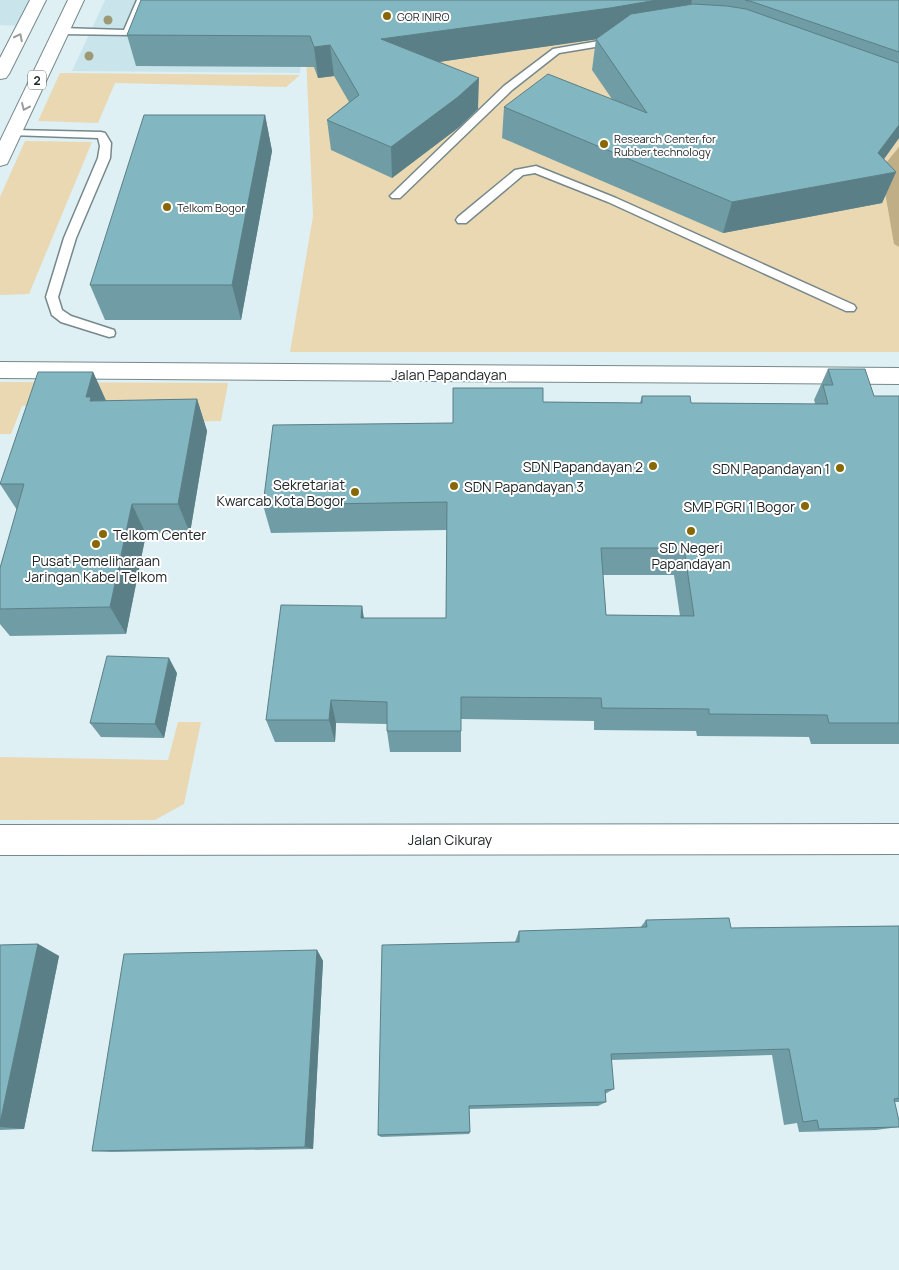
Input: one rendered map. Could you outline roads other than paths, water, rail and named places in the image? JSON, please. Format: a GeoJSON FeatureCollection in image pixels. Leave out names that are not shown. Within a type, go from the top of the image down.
{"type":"FeatureCollection","features":[{"type":"Feature","properties":{"kind":"main road"},"geometry":{"type":"LineString","coordinates":[[0,74],[38,0]]}},
{"type":"Feature","properties":{"kind":"main road","name":"2"},"geometry":{"type":"LineString","coordinates":[[0,160],[76,0]]}},
{"type":"Feature","properties":{"kind":"main road","name":"Jalan Papandayan"},"geometry":{"type":"LineString","coordinates":[[0,370],[899,376]]}},
{"type":"Feature","properties":{"kind":"main road","name":"Jalan Cikuray"},"geometry":{"type":"LineString","coordinates":[[0,840],[899,839]]}},
{"type":"Feature","properties":{"kind":"lane"},"geometry":{"type":"LineString","coordinates":[[62,31],[127,33],[133,24],[142,0]]}},
{"type":"Feature","properties":{"kind":"lane"},"geometry":{"type":"LineString","coordinates":[[396,196],[508,88],[556,51],[629,38]]}},
{"type":"Feature","properties":{"kind":"lane"},"geometry":{"type":"LineString","coordinates":[[14,133],[101,135],[105,140],[104,158],[70,238],[52,297],[56,312],[66,319],[109,333]]}},
{"type":"Feature","properties":{"kind":"lane"},"geometry":{"type":"LineString","coordinates":[[462,220],[519,172],[536,169],[612,200],[850,308]]}},
{"type":"Feature","properties":{"kind":"place","name":"GOR INIRO"},"geometry":{"type":"Point","coordinates":[387,16]}},
{"type":"Feature","properties":{"kind":"place","name":"Research Center for Rubber technology"},"geometry":{"type":"Point","coordinates":[604,144]}},
{"type":"Feature","properties":{"kind":"place","name":"Telkom Bogor"},"geometry":{"type":"Point","coordinates":[167,207]}},
{"type":"Feature","properties":{"kind":"place","name":"SDN Papandayan 2"},"geometry":{"type":"Point","coordinates":[653,466]}},
{"type":"Feature","properties":{"kind":"place","name":"SDN Papandayan 1"},"geometry":{"type":"Point","coordinates":[840,468]}},
{"type":"Feature","properties":{"kind":"place","name":"SDN Papandayan 3"},"geometry":{"type":"Point","coordinates":[454,486]}},
{"type":"Feature","properties":{"kind":"place","name":"Sekretariat Kwarcab Kota Bogor"},"geometry":{"type":"Point","coordinates":[355,492]}},
{"type":"Feature","properties":{"kind":"place","name":"SMP PGRI 1 Bogor"},"geometry":{"type":"Point","coordinates":[805,506]}},
{"type":"Feature","properties":{"kind":"place","name":"SD Negeri Papandayan"},"geometry":{"type":"Point","coordinates":[691,531]}},
{"type":"Feature","properties":{"kind":"place","name":"Telkom Center"},"geometry":{"type":"Point","coordinates":[103,534]}},
{"type":"Feature","properties":{"kind":"place","name":"Pusat Pemeliharaan Jaringan Kabel Telkom"},"geometry":{"type":"Point","coordinates":[96,544]}}]}
